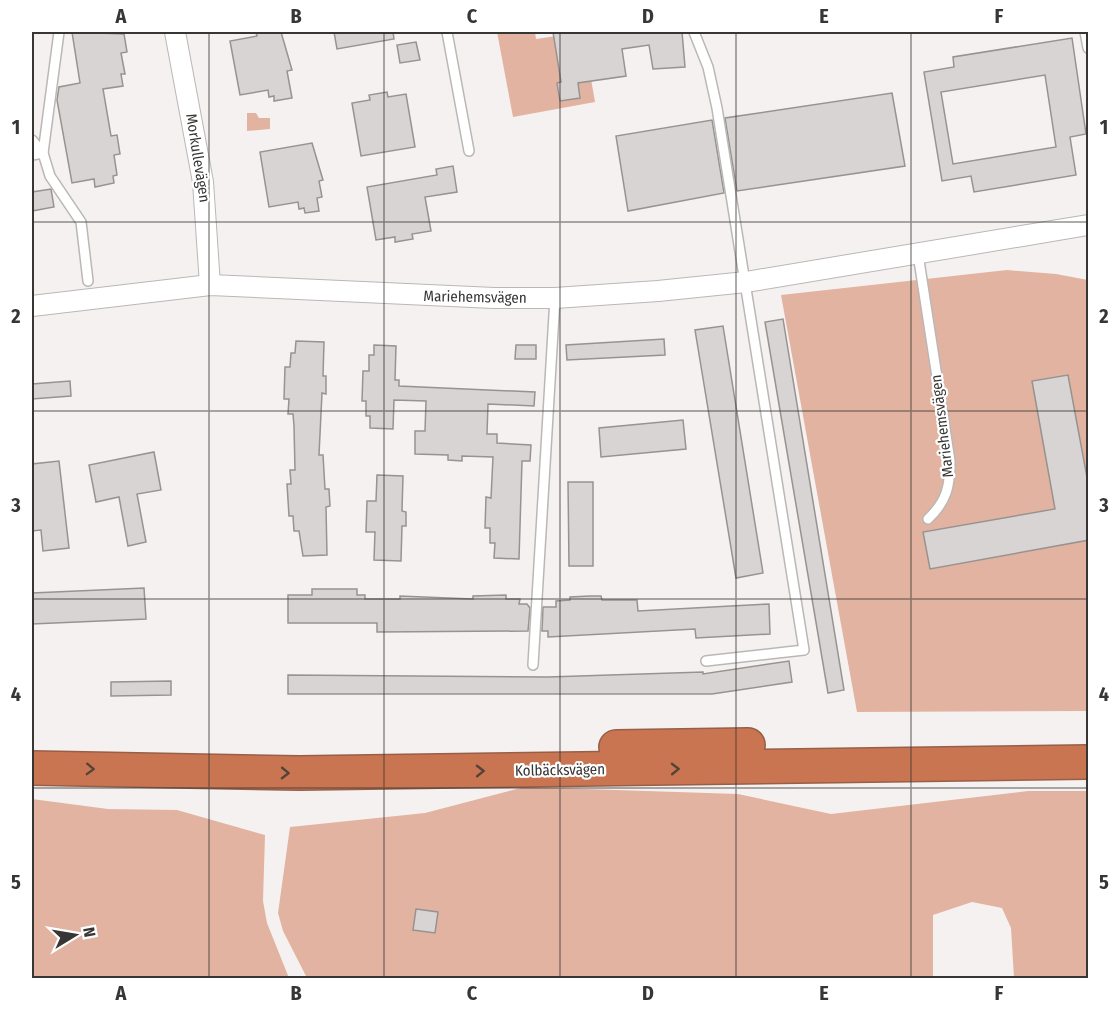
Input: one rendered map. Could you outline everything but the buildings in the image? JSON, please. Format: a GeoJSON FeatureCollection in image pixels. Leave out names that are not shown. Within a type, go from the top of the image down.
{"type":"FeatureCollection","features":[{"type":"Feature","properties":{"kind":"highway","name":"Kolbäcksvägen"},"geometry":{"type":"LineString","coordinates":[[32,745],[298,751],[1089,740]]}},
{"type":"Feature","properties":{"kind":"highway","name":"Kolbäcksvägen"},"geometry":{"type":"LineString","coordinates":[[32,768],[299,773],[1089,762]]}},
{"type":"Feature","properties":{"kind":"street","name":"Morkullevägen"},"geometry":{"type":"LineString","coordinates":[[175,32],[203,182],[210,285]]}},
{"type":"Feature","properties":{"kind":"street","name":"Mariehemsvägen"},"geometry":{"type":"LineString","coordinates":[[32,306],[210,285],[436,297],[555,298],[746,282],[1089,225]]}},
{"type":"Feature","properties":{"kind":"lane"},"geometry":{"type":"LineString","coordinates":[[43,153],[59,32]]}},
{"type":"Feature","properties":{"kind":"lane"},"geometry":{"type":"LineString","coordinates":[[447,32],[468,151]]}},
{"type":"Feature","properties":{"kind":"lane"},"geometry":{"type":"LineString","coordinates":[[694,32],[712,83],[804,650],[706,661]]}},
{"type":"Feature","properties":{"kind":"lane"},"geometry":{"type":"LineString","coordinates":[[1085,32],[1089,48]]}},
{"type":"Feature","properties":{"kind":"lane"},"geometry":{"type":"LineString","coordinates":[[32,140],[43,153],[50,176],[81,222],[88,281]]}},
{"type":"Feature","properties":{"kind":"lane"},"geometry":{"type":"LineString","coordinates":[[32,155],[43,153]]}},
{"type":"Feature","properties":{"kind":"lane","name":"Mariehemsvägen"},"geometry":{"type":"LineString","coordinates":[[918,254],[950,461],[950,485],[946,498],[928,519]]}},
{"type":"Feature","properties":{"kind":"lane"},"geometry":{"type":"LineString","coordinates":[[533,665],[555,298]]}},
{"type":"Feature","properties":{"kind":"shaded area"},"geometry":{"type":"Polygon","coordinates":[[[497,32],[535,32],[536,39],[583,32],[595,102],[513,117],[497,32]]]}},
{"type":"Feature","properties":{"kind":"shaded area"},"geometry":{"type":"Polygon","coordinates":[[[247,113],[256,113],[259,118],[270,118],[270,129],[247,131],[247,113]]]}},
{"type":"Feature","properties":{"kind":"shaded area"},"geometry":{"type":"Polygon","coordinates":[[[1007,270],[1056,274],[1088,280],[1088,711],[857,712],[781,295],[1007,270]]]}},
{"type":"Feature","properties":{"kind":"shaded area"},"geometry":{"type":"Polygon","coordinates":[[[524,787],[738,794],[831,814],[1028,791],[1088,791],[1088,978],[1014,978],[1011,928],[1002,908],[972,902],[933,915],[933,978],[307,978],[283,931],[278,913],[290,827],[425,813],[524,787]]]}},
{"type":"Feature","properties":{"kind":"shaded area"},"geometry":{"type":"Polygon","coordinates":[[[32,799],[108,809],[177,810],[265,835],[263,901],[267,923],[289,978],[32,978],[32,799]]]}}]}
